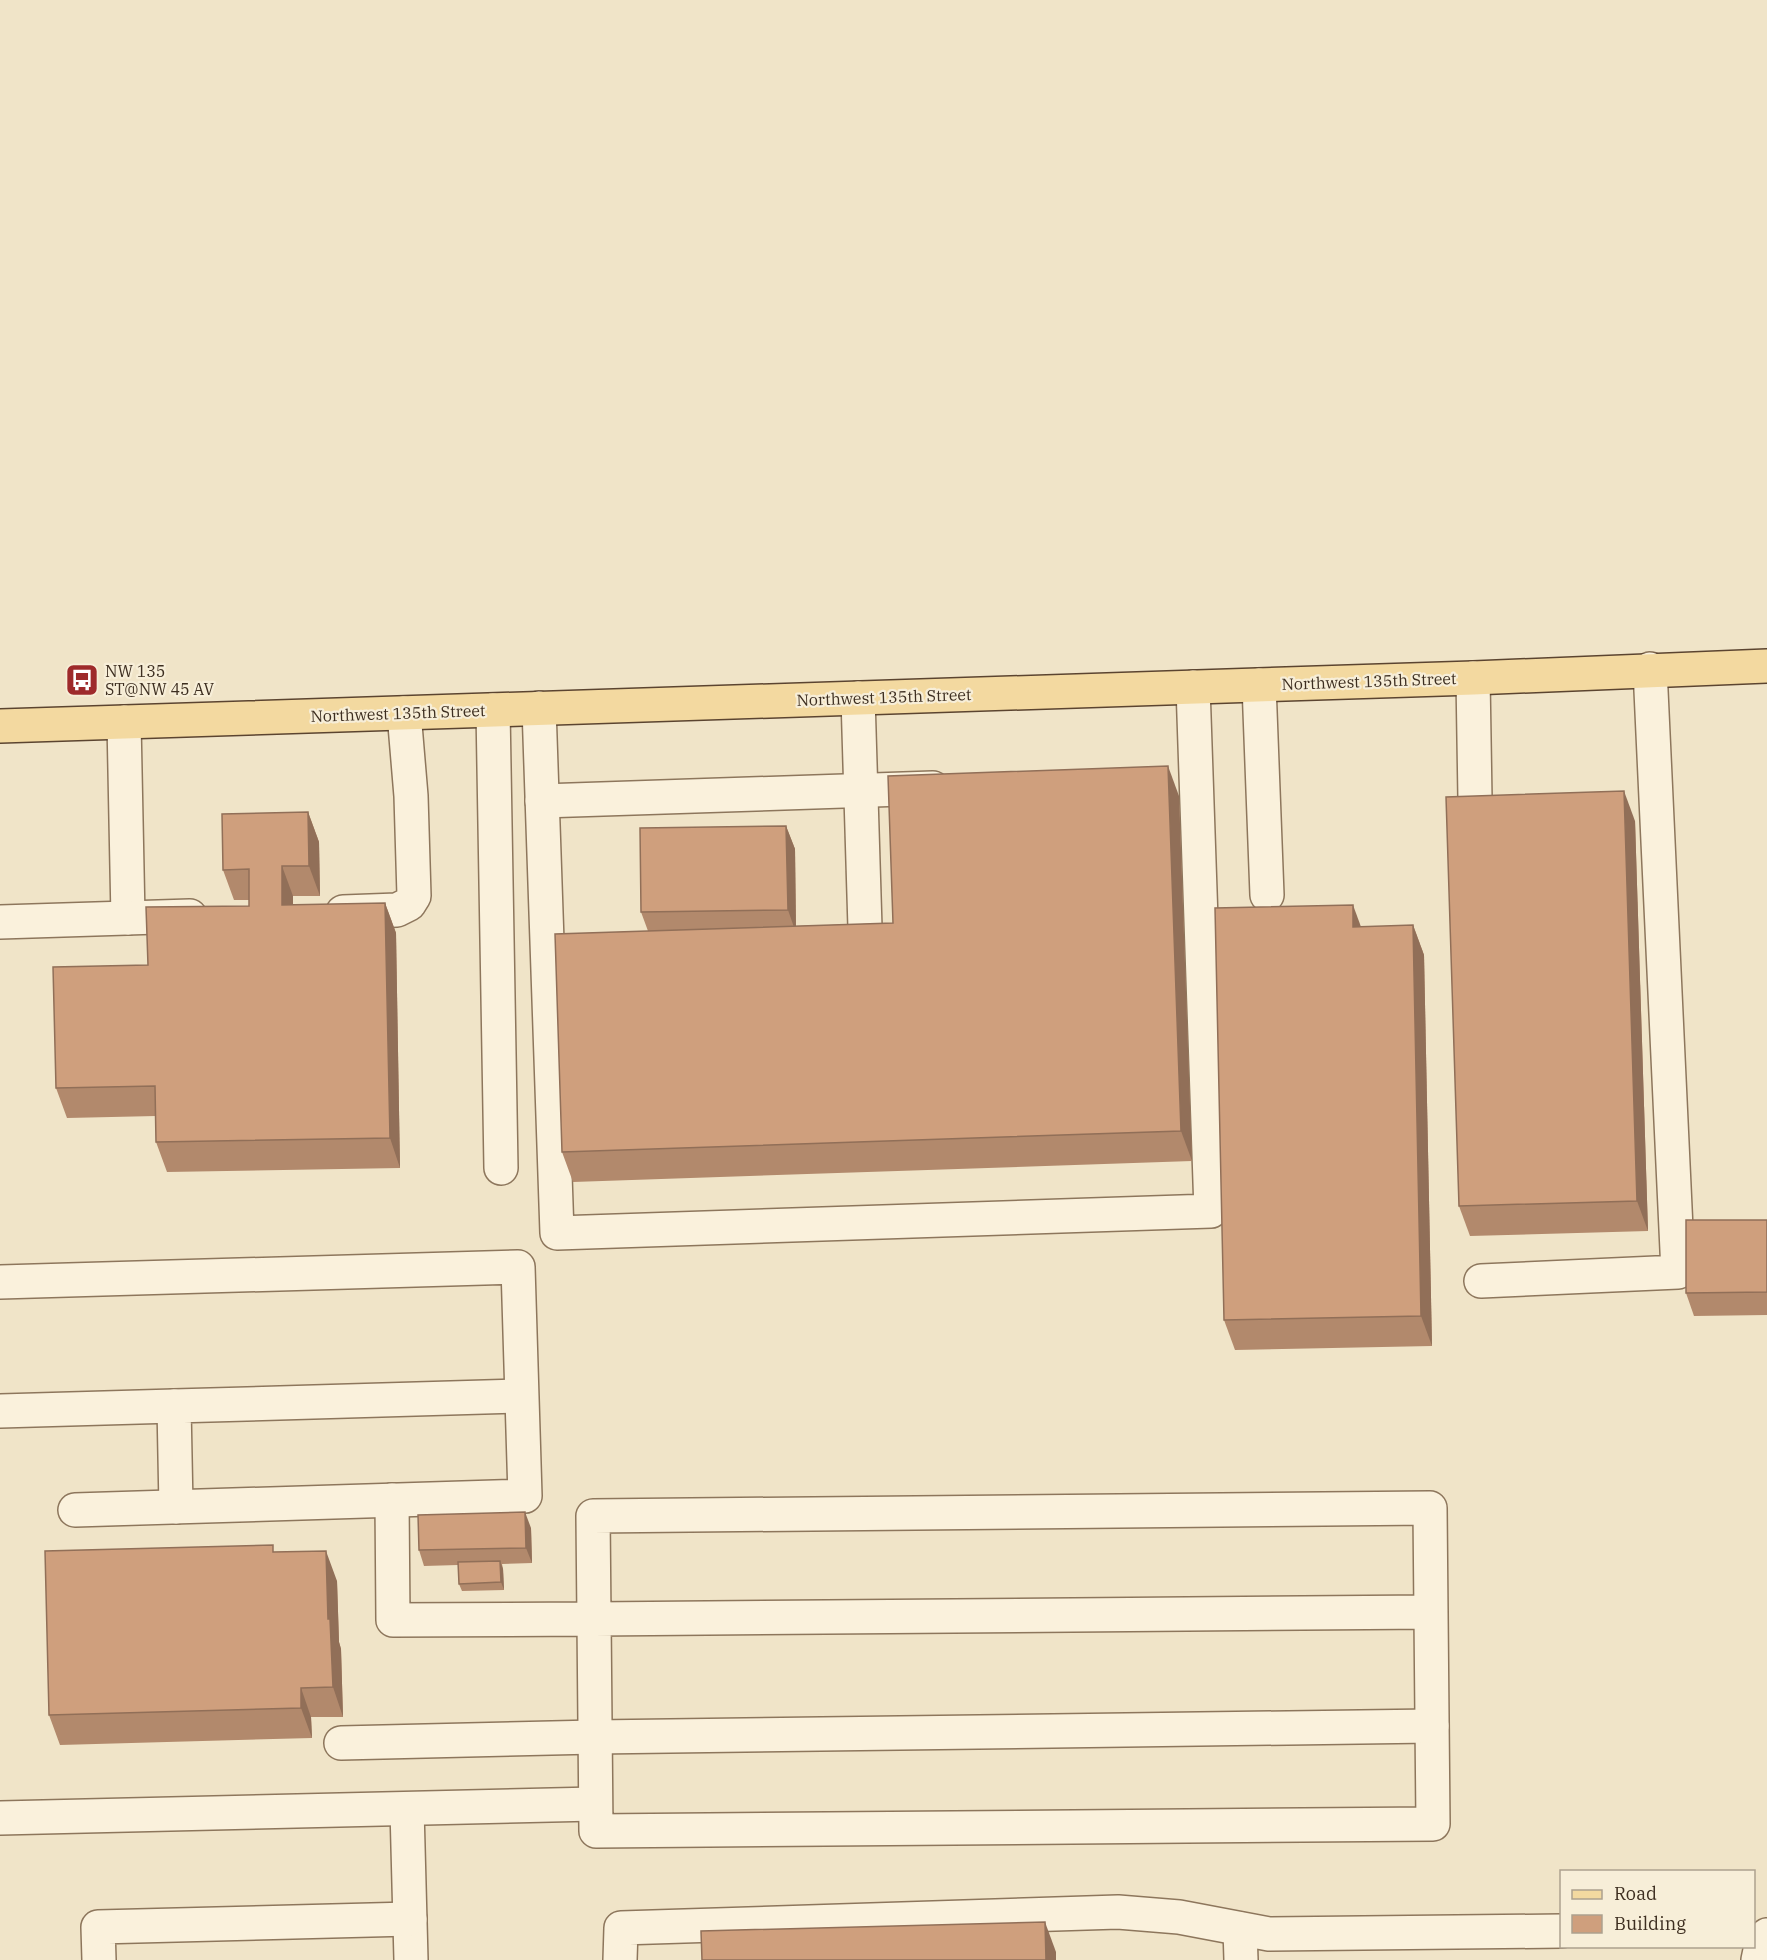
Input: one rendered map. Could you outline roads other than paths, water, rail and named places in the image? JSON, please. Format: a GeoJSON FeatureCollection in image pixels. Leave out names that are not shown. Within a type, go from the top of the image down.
{"type":"FeatureCollection","features":[{"type":"Feature","properties":{"kind":"main road","name":"Northwest 135th Street"},"geometry":{"type":"LineString","coordinates":[[0,726],[1473,678],[1767,666]]}},
{"type":"Feature","properties":{"kind":"lane"},"geometry":{"type":"LineString","coordinates":[[1480,1281],[1678,1272],[1650,669]]}},
{"type":"Feature","properties":{"kind":"lane"},"geometry":{"type":"LineString","coordinates":[[1473,678],[1475,798]]}},
{"type":"Feature","properties":{"kind":"lane"},"geometry":{"type":"LineString","coordinates":[[1259,685],[1267,895]]}},
{"type":"Feature","properties":{"kind":"lane"},"geometry":{"type":"LineString","coordinates":[[539,708],[557,1233],[1211,1211],[1184,780],[1193,687]]}},
{"type":"Feature","properties":{"kind":"lane"},"geometry":{"type":"LineString","coordinates":[[858,698],[865,928]]}},
{"type":"Feature","properties":{"kind":"lane"},"geometry":{"type":"LineString","coordinates":[[493,710],[501,1168]]}},
{"type":"Feature","properties":{"kind":"lane"},"geometry":{"type":"LineString","coordinates":[[316,913],[397,910],[409,904],[414,896],[411,796],[404,713]]}},
{"type":"Feature","properties":{"kind":"lane"},"geometry":{"type":"LineString","coordinates":[[124,722],[128,918]]}},
{"type":"Feature","properties":{"kind":"lane"},"geometry":{"type":"LineString","coordinates":[[542,801],[956,788]]}},
{"type":"Feature","properties":{"kind":"lane"},"geometry":{"type":"LineString","coordinates":[[0,922],[216,916]]}},
{"type":"Feature","properties":{"kind":"lane"},"geometry":{"type":"LineString","coordinates":[[0,1282],[518,1267],[525,1496],[75,1510]]}},
{"type":"Feature","properties":{"kind":"lane"},"geometry":{"type":"LineString","coordinates":[[0,1411],[521,1396]]}},
{"type":"Feature","properties":{"kind":"lane"},"geometry":{"type":"LineString","coordinates":[[174,1406],[177,1507]]}},
{"type":"Feature","properties":{"kind":"lane"},"geometry":{"type":"LineString","coordinates":[[392,1500],[393,1620],[1431,1612]]}},
{"type":"Feature","properties":{"kind":"lane"},"geometry":{"type":"LineString","coordinates":[[1430,1509],[1433,1824],[596,1831],[594,1619],[593,1516],[1430,1509]]}},
{"type":"Feature","properties":{"kind":"lane"},"geometry":{"type":"LineString","coordinates":[[340,1743],[595,1737],[1432,1726]]}},
{"type":"Feature","properties":{"kind":"lane"},"geometry":{"type":"LineString","coordinates":[[0,1818],[595,1804]]}},
{"type":"Feature","properties":{"kind":"lane"},"geometry":{"type":"LineString","coordinates":[[407,1809],[411,1960]]}},
{"type":"Feature","properties":{"kind":"lane"},"geometry":{"type":"LineString","coordinates":[[621,1960],[621,1928],[1118,1912],[1179,1917],[1241,1945],[1269,1934],[1560,1931]]}},
{"type":"Feature","properties":{"kind":"lane"},"geometry":{"type":"LineString","coordinates":[[99,1960],[98,1927],[410,1919]]}},
{"type":"Feature","properties":{"kind":"place","name":"NW 135 ST@NW 45 AV"},"geometry":{"type":"Point","coordinates":[82,680]}}]}
